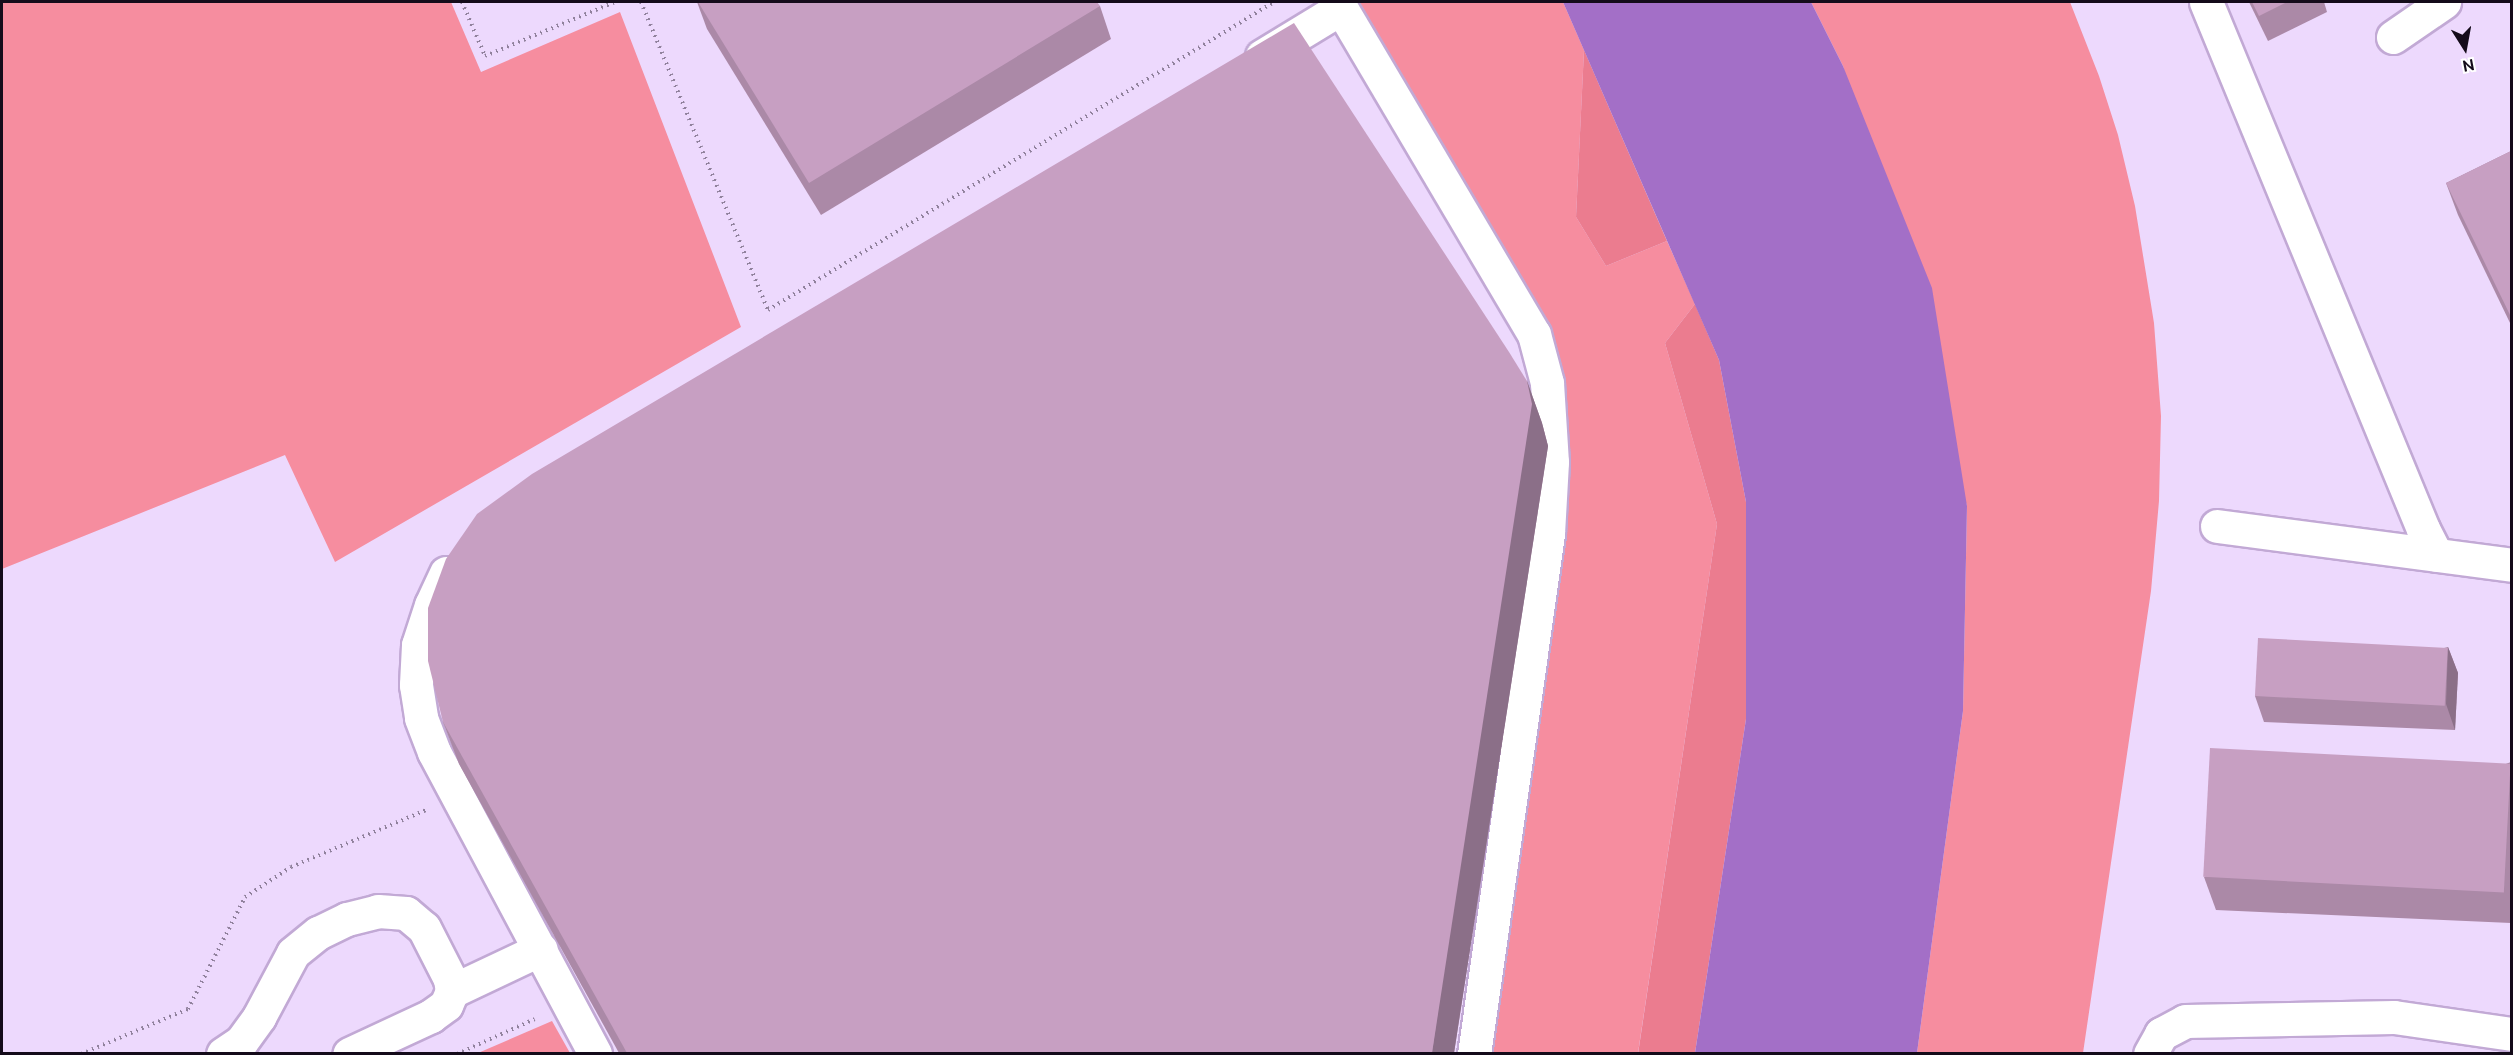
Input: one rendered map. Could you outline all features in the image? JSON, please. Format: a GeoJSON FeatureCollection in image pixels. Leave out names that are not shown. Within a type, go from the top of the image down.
{"type":"FeatureCollection","features":[{"type":"Feature","properties":{"kind":"street"},"geometry":{"type":"LineString","coordinates":[[2206,2],[2422,529],[2436,555]]}},
{"type":"Feature","properties":{"kind":"street"},"geometry":{"type":"LineString","coordinates":[[2393,37],[2444,2]]}},
{"type":"Feature","properties":{"kind":"street"},"geometry":{"type":"LineString","coordinates":[[1239,70],[1341,8],[1534,334],[1547,383],[1552,462],[1548,534],[1474,1053]]}},
{"type":"Feature","properties":{"kind":"street"},"geometry":{"type":"LineString","coordinates":[[2217,526],[2511,564]]}},
{"type":"Feature","properties":{"kind":"street"},"geometry":{"type":"LineString","coordinates":[[459,552],[431,605],[418,645],[416,685],[421,717],[434,752],[595,1053]]}},
{"type":"Feature","properties":{"kind":"street"},"geometry":{"type":"LineString","coordinates":[[224,1053],[241,1042],[259,1017],[293,952],[318,933],[337,924],[378,910],[406,913],[423,928],[450,979],[452,991],[446,1005],[431,1016],[349,1053]]}},
{"type":"Feature","properties":{"kind":"street"},"geometry":{"type":"LineString","coordinates":[[452,991],[541,949]]}},
{"type":"Feature","properties":{"kind":"street"},"geometry":{"type":"LineString","coordinates":[[2150,1053],[2161,1034],[2185,1021],[2394,1017],[2511,1034]]}},
{"type":"Feature","properties":{"kind":"path"},"geometry":{"type":"LineString","coordinates":[[462,2],[485,56],[615,2]]}},
{"type":"Feature","properties":{"kind":"path"},"geometry":{"type":"LineString","coordinates":[[640,2],[768,310],[1274,2]]}},
{"type":"Feature","properties":{"kind":"shaded area"},"geometry":{"type":"Polygon","coordinates":[[[2,2],[451,2],[481,72],[620,12],[741,327],[335,562],[285,455],[2,569],[2,2]]]}},
{"type":"Feature","properties":{"kind":"shaded area"},"geometry":{"type":"Polygon","coordinates":[[[1346,2],[1563,2],[1584,50],[1576,217],[1606,266],[1667,241],[1695,304],[1665,343],[1717,524],[1638,1053],[1474,1053],[1547,383],[1346,2]]]}},
{"type":"Feature","properties":{"kind":"shaded area"},"geometry":{"type":"Polygon","coordinates":[[[1563,2],[1811,2],[1843,66],[1932,288],[1967,506],[1963,711],[1917,1053],[1695,1053],[1746,719],[1746,502],[1719,360],[1563,2]]]}},
{"type":"Feature","properties":{"kind":"shaded area"},"geometry":{"type":"Polygon","coordinates":[[[1811,2],[2070,2],[2099,76],[2118,135],[2135,206],[2154,323],[2161,416],[2159,501],[2151,591],[2083,1053],[1917,1053],[1963,711],[1967,506],[1843,66],[1811,2]]]}},
{"type":"Feature","properties":{"kind":"shaded area"},"geometry":{"type":"Polygon","coordinates":[[[1584,50],[1667,241],[1606,266],[1576,217],[1584,50]]]}},
{"type":"Feature","properties":{"kind":"shaded area"},"geometry":{"type":"Polygon","coordinates":[[[1695,304],[1719,360],[1746,502],[1746,719],[1695,1053],[1638,1054],[1717,524],[1665,343],[1695,304]]]}},
{"type":"Feature","properties":{"kind":"shaded area"},"geometry":{"type":"Polygon","coordinates":[[[552,1021],[570,1053],[478,1053],[552,1021]]]}},
{"type":"Feature","properties":{"kind":"building"},"geometry":{"type":"Polygon","coordinates":[[[698,2],[1097,2],[1100,6],[809,183],[698,2]]]}},
{"type":"Feature","properties":{"kind":"building"},"geometry":{"type":"Polygon","coordinates":[[[2252,2],[2287,2],[2259,16],[2252,2]]]}},
{"type":"Feature","properties":{"kind":"building"},"geometry":{"type":"Polygon","coordinates":[[[1294,23],[1509,352],[1527,381],[1532,404],[1432,1053],[627,1053],[443,722],[428,661],[428,608],[446,559],[477,514],[532,474],[1294,23]]]}},
{"type":"Feature","properties":{"kind":"building"},"geometry":{"type":"Polygon","coordinates":[[[2511,151],[2511,317],[2446,183],[2511,151]]]}},
{"type":"Feature","properties":{"kind":"building"},"geometry":{"type":"Polygon","coordinates":[[[2258,638],[2448,648],[2445,706],[2255,696],[2258,638]]]}},
{"type":"Feature","properties":{"kind":"building"},"geometry":{"type":"Polygon","coordinates":[[[2210,748],[2511,764],[2504,893],[2203,877],[2210,748]]]}}]}
